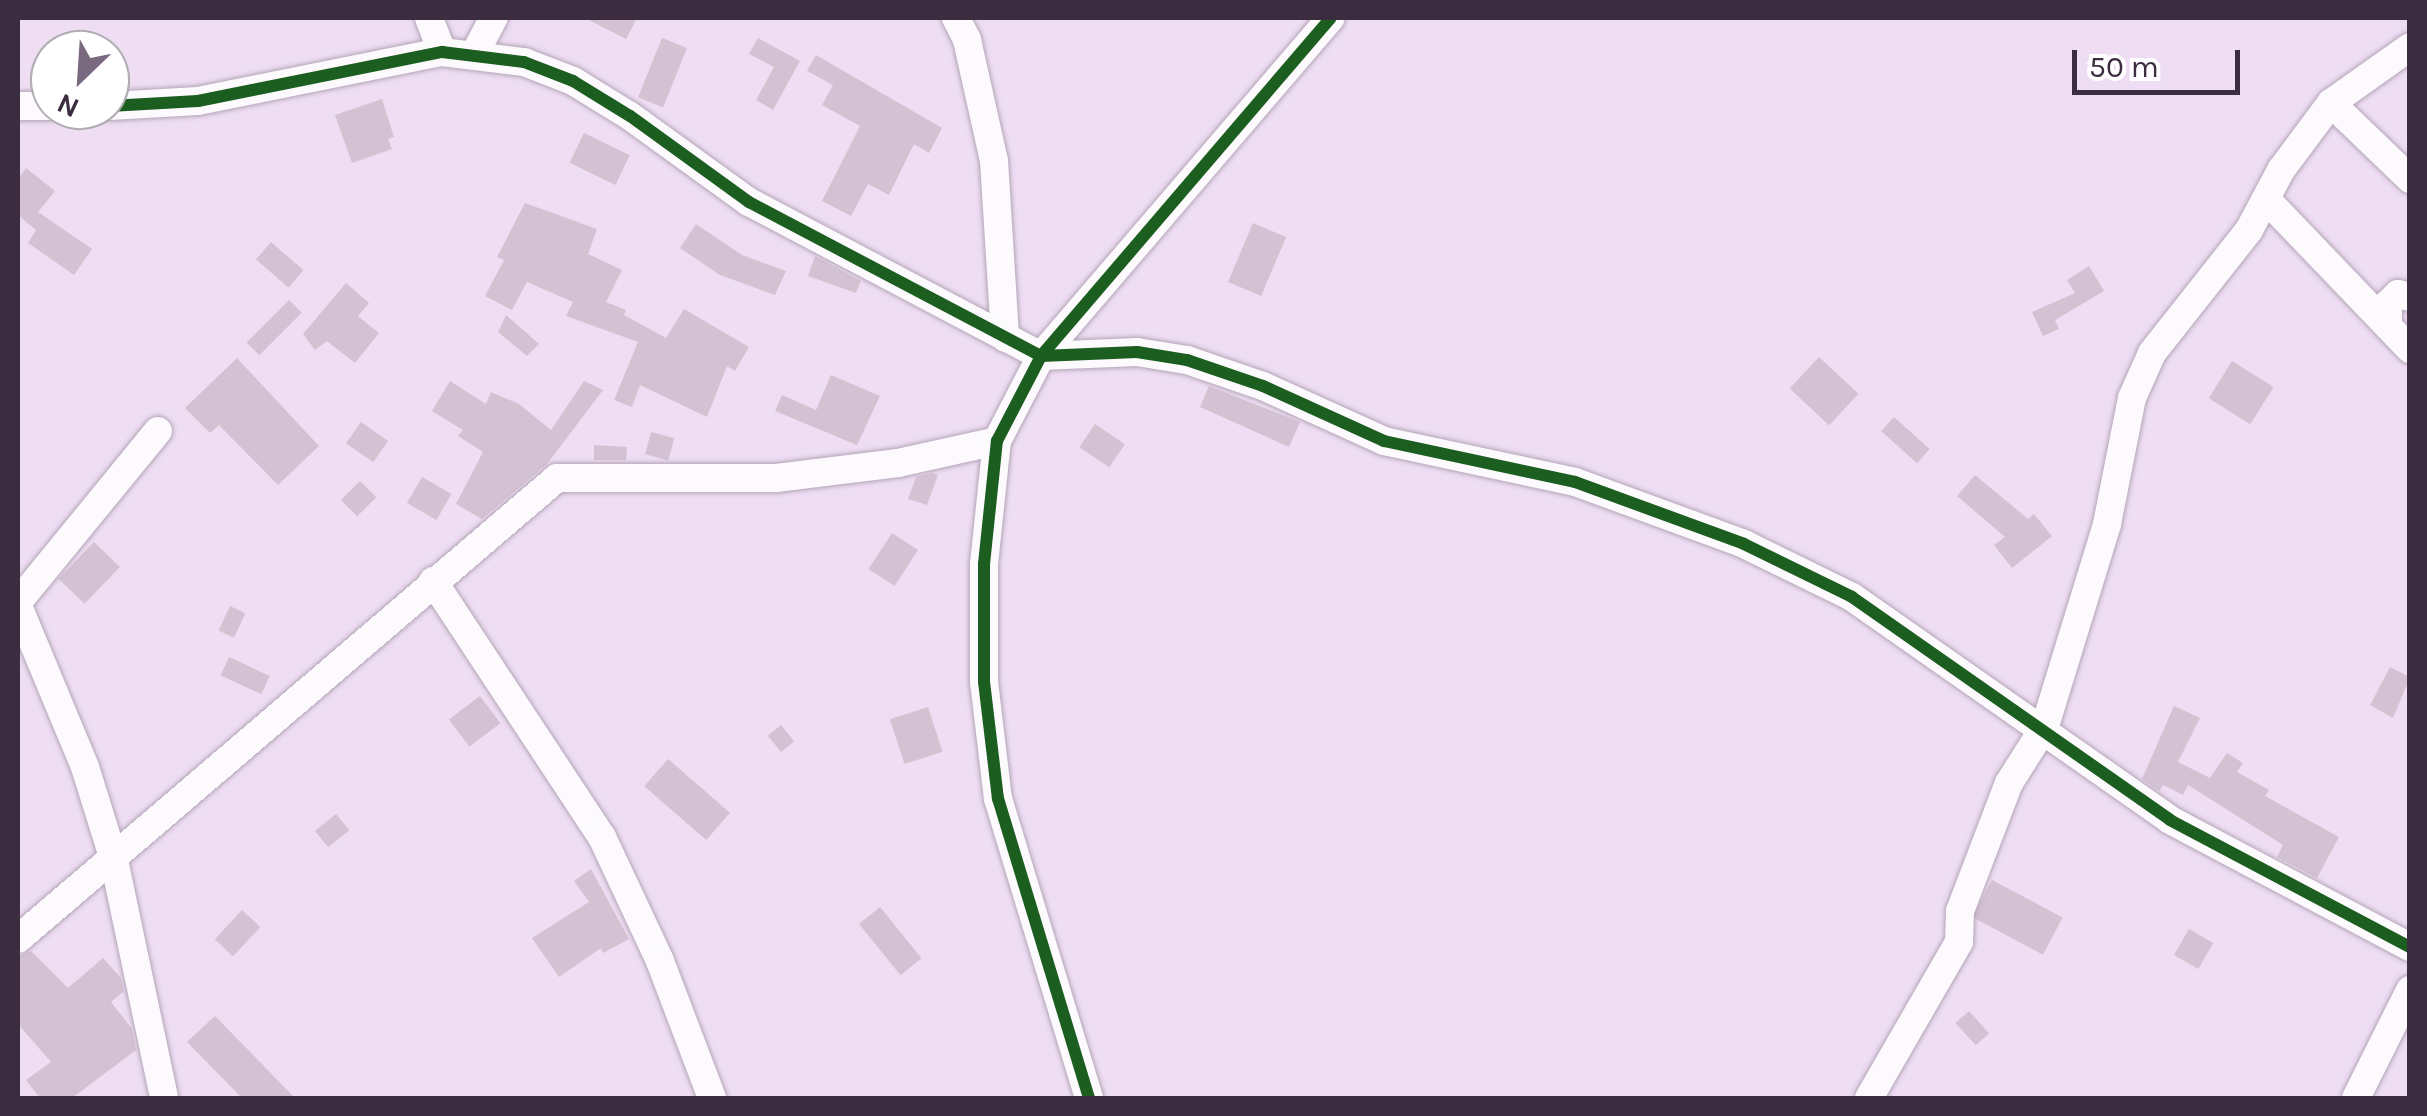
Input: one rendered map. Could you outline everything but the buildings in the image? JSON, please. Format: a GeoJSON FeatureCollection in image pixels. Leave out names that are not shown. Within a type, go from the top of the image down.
{"type":"FeatureCollection","features":[{"type":"Feature","properties":{"kind":"street"},"geometry":{"type":"LineString","coordinates":[[428,18],[442,52]]}},
{"type":"Feature","properties":{"kind":"street"},"geometry":{"type":"LineString","coordinates":[[475,52],[494,18]]}},
{"type":"Feature","properties":{"kind":"street"},"geometry":{"type":"LineString","coordinates":[[956,18],[967,40],[994,161],[1005,338]]}},
{"type":"Feature","properties":{"kind":"street"},"geometry":{"type":"LineString","coordinates":[[1089,1098],[998,799],[984,682],[984,564],[997,441],[1040,356],[1332,18]]}},
{"type":"Feature","properties":{"kind":"street"},"geometry":{"type":"LineString","coordinates":[[1869,1098],[1959,942],[1960,911],[2010,783],[2045,726],[2107,524],[2132,398],[2183,307],[2221,269],[2331,102],[2410,47]]}},
{"type":"Feature","properties":{"kind":"street"},"geometry":{"type":"LineString","coordinates":[[130,105],[198,101],[442,52],[475,52],[572,81],[749,202],[1040,356],[1137,352],[1187,360],[1263,386],[1384,441],[1575,482],[1639,503],[1852,596],[2045,726],[2170,820],[2410,947]]}},
{"type":"Feature","properties":{"kind":"street"},"geometry":{"type":"LineString","coordinates":[[2331,102],[2410,178]]}},
{"type":"Feature","properties":{"kind":"street"},"geometry":{"type":"LineString","coordinates":[[2266,199],[2410,349]]}},
{"type":"Feature","properties":{"kind":"street"},"geometry":{"type":"LineString","coordinates":[[2388,324],[2388,304],[2398,294],[2410,297]]}},
{"type":"Feature","properties":{"kind":"street"},"geometry":{"type":"LineString","coordinates":[[158,431],[18,604],[85,768],[114,860],[164,1098]]}},
{"type":"Feature","properties":{"kind":"street"},"geometry":{"type":"LineString","coordinates":[[18,938],[557,478],[776,478],[898,464],[997,441]]}},
{"type":"Feature","properties":{"kind":"street"},"geometry":{"type":"LineString","coordinates":[[433,581],[602,837],[660,961],[712,1098]]}},
{"type":"Feature","properties":{"kind":"street"},"geometry":{"type":"LineString","coordinates":[[2356,1098],[2410,990]]}},
{"type":"Feature","properties":{"kind":"cycle path"},"geometry":{"type":"LineString","coordinates":[[1089,1098],[998,799],[984,682],[984,564],[997,441],[1041,356],[1331,18]]}},
{"type":"Feature","properties":{"kind":"cycle path"},"geometry":{"type":"LineString","coordinates":[[130,105],[198,101],[442,52],[524,62],[573,81],[630,116],[749,202],[1041,356],[1137,352],[1187,360],[1263,386],[1384,441],[1575,482],[1744,544],[1852,597],[2170,820],[2410,947]]}}]}
